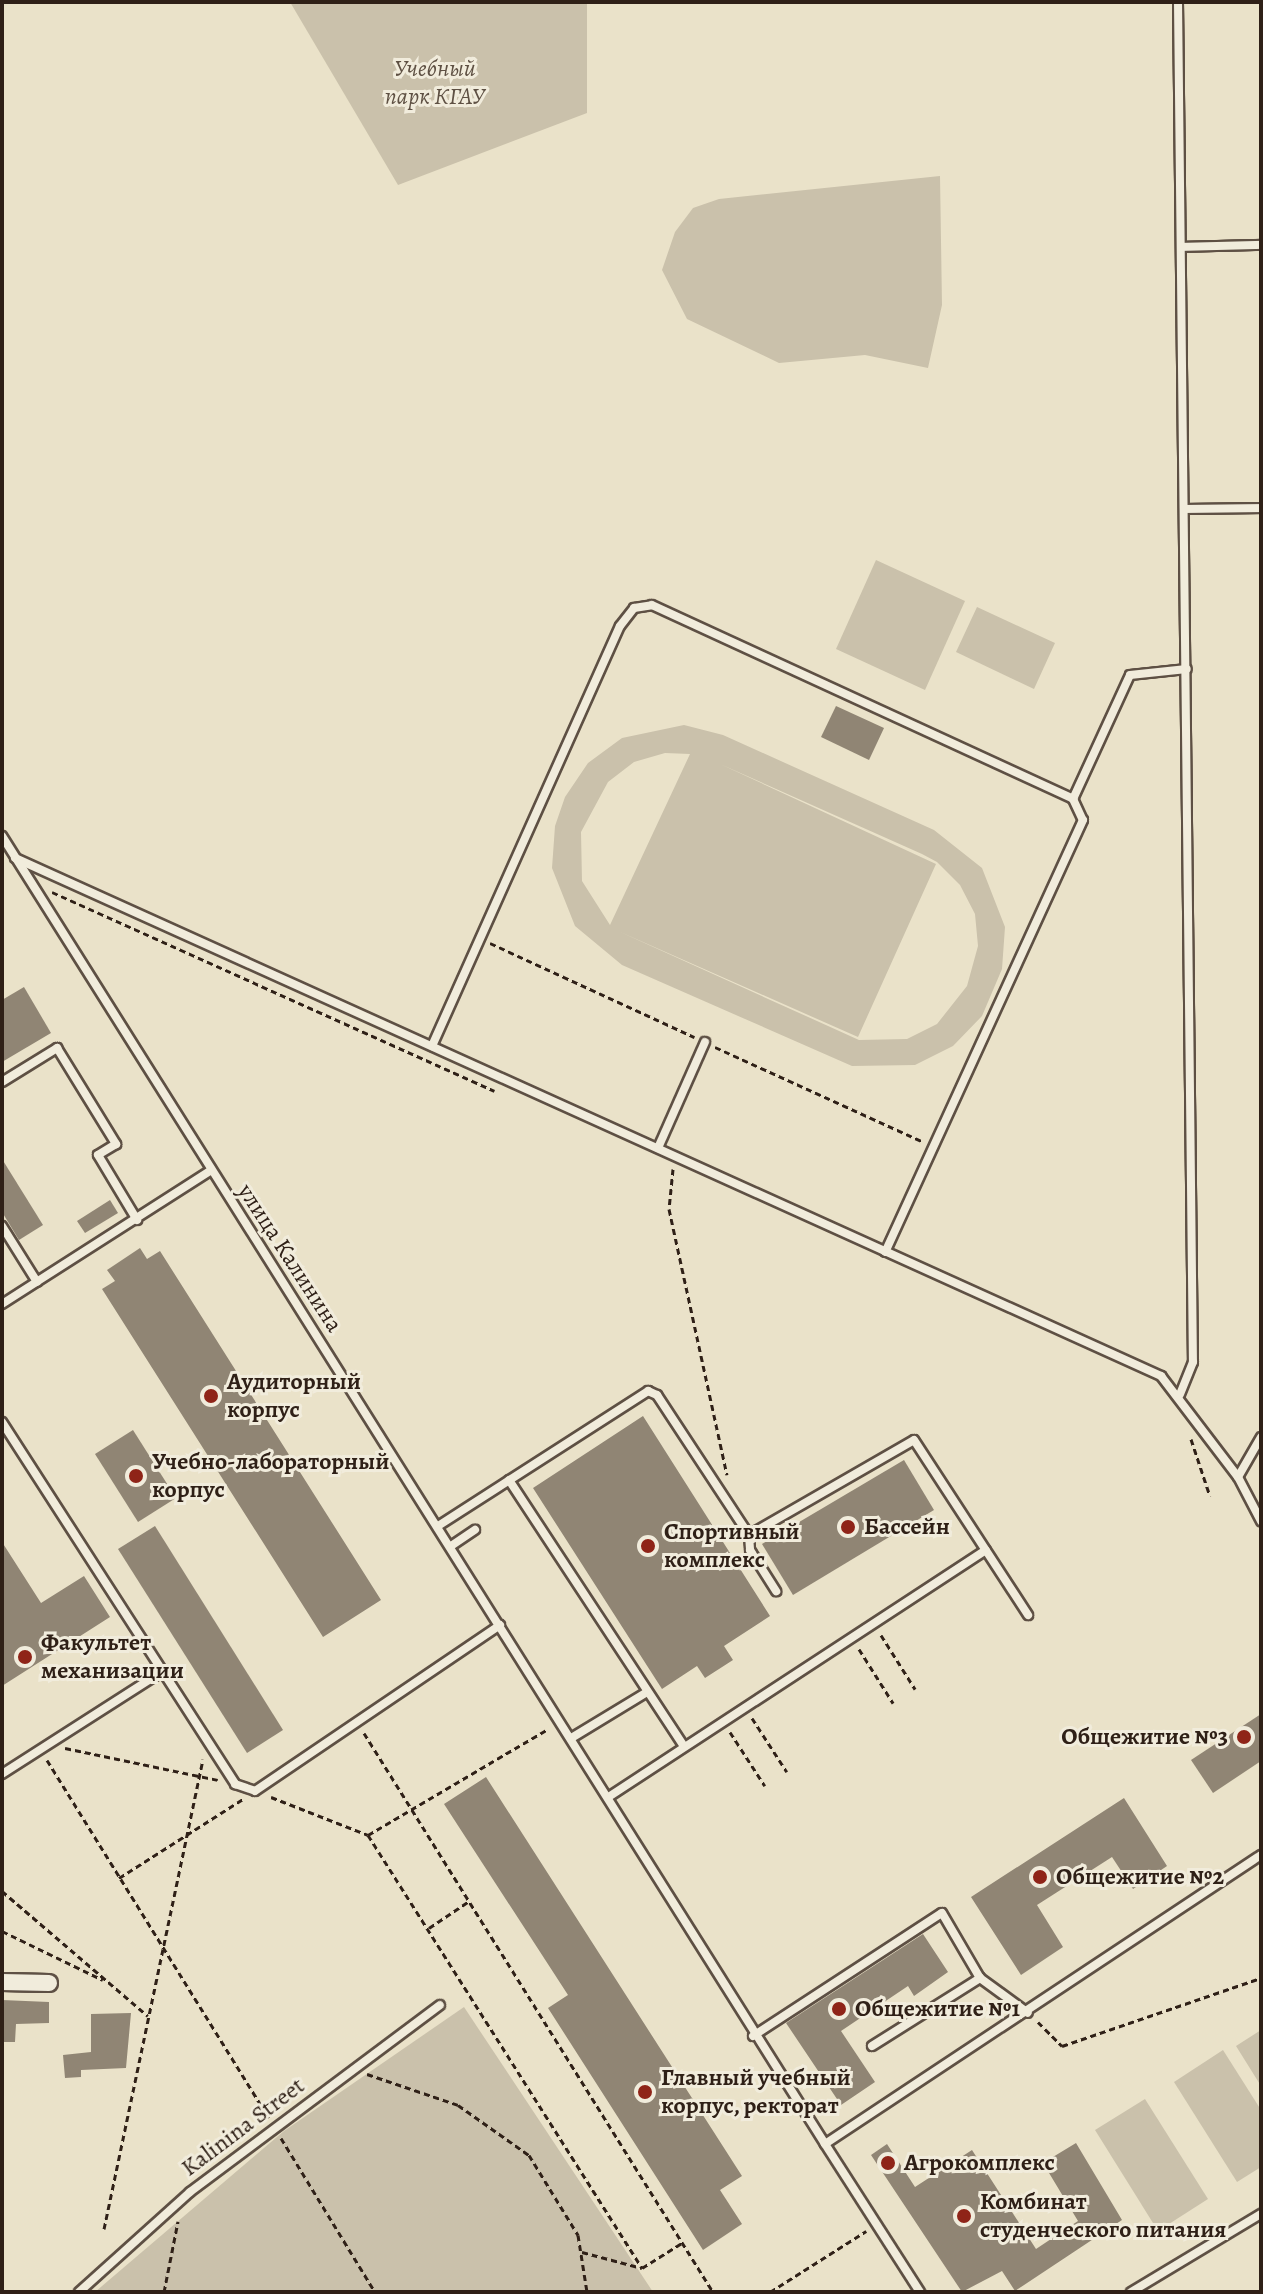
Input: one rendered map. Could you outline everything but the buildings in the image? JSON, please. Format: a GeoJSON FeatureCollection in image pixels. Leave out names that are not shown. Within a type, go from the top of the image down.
{"type":"FeatureCollection","features":[{"type":"Feature","properties":{"kind":"street"},"geometry":{"type":"LineString","coordinates":[[2,1982],[49,1983]]}},
{"type":"Feature","properties":{"kind":"lane"},"geometry":{"type":"LineString","coordinates":[[1178,2],[1187,509],[1193,1362],[1180,1395]]}},
{"type":"Feature","properties":{"kind":"lane"},"geometry":{"type":"LineString","coordinates":[[1182,247],[1261,245]]}},
{"type":"Feature","properties":{"kind":"lane"},"geometry":{"type":"LineString","coordinates":[[1187,509],[1261,508]]}},
{"type":"Feature","properties":{"kind":"lane"},"geometry":{"type":"LineString","coordinates":[[432,1046],[620,626],[634,608],[652,605],[1073,799],[1083,820],[885,1252]]}},
{"type":"Feature","properties":{"kind":"lane"},"geometry":{"type":"LineString","coordinates":[[1073,799],[1130,675],[1187,669]]}},
{"type":"Feature","properties":{"kind":"lane","name":"улица Калинина"},"geometry":{"type":"LineString","coordinates":[[2,836],[210,1171],[651,1861],[753,2036],[920,2292]]}},
{"type":"Feature","properties":{"kind":"lane"},"geometry":{"type":"LineString","coordinates":[[14,858],[1161,1376],[1180,1395],[1238,1477],[1261,1521]]}},
{"type":"Feature","properties":{"kind":"lane"},"geometry":{"type":"LineString","coordinates":[[658,1148],[705,1042]]}},
{"type":"Feature","properties":{"kind":"lane"},"geometry":{"type":"LineString","coordinates":[[2,1082],[57,1048],[116,1144],[98,1155],[137,1220]]}},
{"type":"Feature","properties":{"kind":"lane"},"geometry":{"type":"LineString","coordinates":[[2,1304],[210,1171]]}},
{"type":"Feature","properties":{"kind":"lane"},"geometry":{"type":"LineString","coordinates":[[2,1226],[37,1282]]}},
{"type":"Feature","properties":{"kind":"lane"},"geometry":{"type":"LineString","coordinates":[[438,1526],[652,1392],[749,1535],[750,1550],[776,1591]]}},
{"type":"Feature","properties":{"kind":"lane"},"geometry":{"type":"LineString","coordinates":[[2,1422],[160,1673],[235,1784],[255,1791],[500,1625]]}},
{"type":"Feature","properties":{"kind":"lane"},"geometry":{"type":"LineString","coordinates":[[1238,1477],[1261,1437]]}},
{"type":"Feature","properties":{"kind":"lane"},"geometry":{"type":"LineString","coordinates":[[749,1535],[914,1440],[1028,1615]]}},
{"type":"Feature","properties":{"kind":"lane"},"geometry":{"type":"LineString","coordinates":[[509,1480],[684,1746]]}},
{"type":"Feature","properties":{"kind":"lane"},"geometry":{"type":"LineString","coordinates":[[451,1546],[475,1530]]}},
{"type":"Feature","properties":{"kind":"lane"},"geometry":{"type":"LineString","coordinates":[[610,1796],[986,1550]]}},
{"type":"Feature","properties":{"kind":"lane"},"geometry":{"type":"LineString","coordinates":[[2,1774],[160,1673]]}},
{"type":"Feature","properties":{"kind":"lane"},"geometry":{"type":"LineString","coordinates":[[573,1737],[647,1692]]}},
{"type":"Feature","properties":{"kind":"lane"},"geometry":{"type":"LineString","coordinates":[[825,2144],[1028,2013],[1261,1855]]}},
{"type":"Feature","properties":{"kind":"lane"},"geometry":{"type":"LineString","coordinates":[[753,2036],[942,1913],[980,1978],[1028,2013]]}},
{"type":"Feature","properties":{"kind":"lane"},"geometry":{"type":"LineString","coordinates":[[872,2046],[980,1978]]}},
{"type":"Feature","properties":{"kind":"lane","name":"Kalinina Street"},"geometry":{"type":"LineString","coordinates":[[79,2292],[190,2192],[274,2126],[440,2005]]}},
{"type":"Feature","properties":{"kind":"lane"},"geometry":{"type":"LineString","coordinates":[[1131,2292],[1261,2214]]}},
{"type":"Feature","properties":{"kind":"path"},"geometry":{"type":"LineString","coordinates":[[28,881],[501,1094]]}},
{"type":"Feature","properties":{"kind":"path"},"geometry":{"type":"LineString","coordinates":[[674,1157],[669,1209],[728,1483]]}},
{"type":"Feature","properties":{"kind":"path"},"geometry":{"type":"LineString","coordinates":[[659,1165],[687,1178]]}},
{"type":"Feature","properties":{"kind":"path"},"geometry":{"type":"LineString","coordinates":[[1186,1423],[1210,1496]]}},
{"type":"Feature","properties":{"kind":"path"},"geometry":{"type":"LineString","coordinates":[[873,1622],[915,1689]]}},
{"type":"Feature","properties":{"kind":"path"},"geometry":{"type":"LineString","coordinates":[[851,1636],[893,1703]]}},
{"type":"Feature","properties":{"kind":"path"},"geometry":{"type":"LineString","coordinates":[[744,1706],[787,1772]]}},
{"type":"Feature","properties":{"kind":"path"},"geometry":{"type":"LineString","coordinates":[[356,1720],[713,2292]]}},
{"type":"Feature","properties":{"kind":"path"},"geometry":{"type":"LineString","coordinates":[[368,1835],[562,1720]]}},
{"type":"Feature","properties":{"kind":"path"},"geometry":{"type":"LineString","coordinates":[[723,1720],[765,1786]]}},
{"type":"Feature","properties":{"kind":"path"},"geometry":{"type":"LineString","coordinates":[[104,2229],[189,1835],[206,1741]]}},
{"type":"Feature","properties":{"kind":"path"},"geometry":{"type":"LineString","coordinates":[[46,1748],[235,1784]]}},
{"type":"Feature","properties":{"kind":"path"},"geometry":{"type":"LineString","coordinates":[[46,1748],[164,1953],[375,2292]]}},
{"type":"Feature","properties":{"kind":"path"},"geometry":{"type":"LineString","coordinates":[[119,1878],[255,1791],[368,1835],[642,2268]]}},
{"type":"Feature","properties":{"kind":"path"},"geometry":{"type":"LineString","coordinates":[[2,1891],[149,2017]]}},
{"type":"Feature","properties":{"kind":"path"},"geometry":{"type":"LineString","coordinates":[[428,1929],[469,1901]]}},
{"type":"Feature","properties":{"kind":"path"},"geometry":{"type":"LineString","coordinates":[[2,1931],[110,1983]]}},
{"type":"Feature","properties":{"kind":"path"},"geometry":{"type":"LineString","coordinates":[[1028,2013],[1062,2046],[1261,1978]]}},
{"type":"Feature","properties":{"kind":"path"},"geometry":{"type":"LineString","coordinates":[[351,2070],[458,2105],[507,2135],[550,2181],[582,2252],[587,2292]]}},
{"type":"Feature","properties":{"kind":"path"},"geometry":{"type":"LineString","coordinates":[[164,2292],[170,2240],[190,2192]]}},
{"type":"Feature","properties":{"kind":"path"},"geometry":{"type":"LineString","coordinates":[[770,2292],[876,2225]]}},
{"type":"Feature","properties":{"kind":"path"},"geometry":{"type":"LineString","coordinates":[[582,2252],[642,2268],[682,2243]]}},
{"type":"Feature","properties":{"kind":"green space","name":"Учебный парк КГАУ"},"geometry":{"type":"Polygon","coordinates":[[[290,2],[587,2],[587,113],[398,185],[290,2]]]}},
{"type":"Feature","properties":{"kind":"green space"},"geometry":{"type":"Polygon","coordinates":[[[940,176],[942,305],[928,368],[865,355],[779,363],[687,319],[662,270],[675,232],[693,208],[719,199],[940,176]]]}},
{"type":"Feature","properties":{"kind":"green space"},"geometry":{"type":"Polygon","coordinates":[[[876,560],[965,601],[925,690],[836,649],[876,560]]]}},
{"type":"Feature","properties":{"kind":"green space"},"geometry":{"type":"Polygon","coordinates":[[[977,607],[1055,643],[1034,689],[956,652],[977,607]]]}},
{"type":"Feature","properties":{"kind":"green space"},"geometry":{"type":"Polygon","coordinates":[[[684,725],[723,735],[934,830],[982,868],[1005,927],[1002,969],[982,1016],[953,1046],[915,1065],[852,1066],[622,965],[575,926],[552,868],[555,826],[565,797],[588,763],[622,738],[684,725]],[[665,753],[634,762],[608,782],[581,832],[582,881],[610,925],[690,754],[665,753]],[[720,764],[936,864],[858,1037],[618,931],[859,1040],[907,1039],[937,1024],[967,986],[978,946],[975,914],[960,885],[937,862],[922,854],[720,764]]]}},
{"type":"Feature","properties":{"kind":"green space"},"geometry":{"type":"Polygon","coordinates":[[[464,2007],[653,2292],[95,2292],[284,2131],[464,2007]]]}},
{"type":"Feature","properties":{"kind":"green space"},"geometry":{"type":"Polygon","coordinates":[[[1261,2030],[1261,2086],[1236,2046],[1261,2030]]]}},
{"type":"Feature","properties":{"kind":"green space"},"geometry":{"type":"Polygon","coordinates":[[[1223,2050],[1261,2110],[1261,2167],[1237,2182],[1174,2082],[1223,2050]]]}},
{"type":"Feature","properties":{"kind":"green space"},"geometry":{"type":"Polygon","coordinates":[[[1145,2099],[1208,2199],[1158,2231],[1095,2130],[1145,2099]]]}},
{"type":"Feature","properties":{"kind":"place","name":"Аудиторный корпус"},"geometry":{"type":"Point","coordinates":[211,1396]}},
{"type":"Feature","properties":{"kind":"place","name":"Учебно-лабораторный корпус"},"geometry":{"type":"Point","coordinates":[136,1476]}},
{"type":"Feature","properties":{"kind":"place","name":"Бассейн"},"geometry":{"type":"Point","coordinates":[848,1527]}},
{"type":"Feature","properties":{"kind":"place","name":"Спортивный комплекс"},"geometry":{"type":"Point","coordinates":[648,1546]}},
{"type":"Feature","properties":{"kind":"place","name":"Факультет механизации"},"geometry":{"type":"Point","coordinates":[25,1657]}},
{"type":"Feature","properties":{"kind":"place","name":"Общежитие №3"},"geometry":{"type":"Point","coordinates":[1244,1737]}},
{"type":"Feature","properties":{"kind":"place","name":"Общежитие №2"},"geometry":{"type":"Point","coordinates":[1040,1877]}},
{"type":"Feature","properties":{"kind":"place","name":"Общежитие №1"},"geometry":{"type":"Point","coordinates":[839,2009]}},
{"type":"Feature","properties":{"kind":"place","name":"Главный учебный корпус, ректорат"},"geometry":{"type":"Point","coordinates":[645,2092]}},
{"type":"Feature","properties":{"kind":"place","name":"Агрокомплекс"},"geometry":{"type":"Point","coordinates":[888,2163]}},
{"type":"Feature","properties":{"kind":"place","name":"Комбинат студенческого питания"},"geometry":{"type":"Point","coordinates":[964,2216]}}]}
